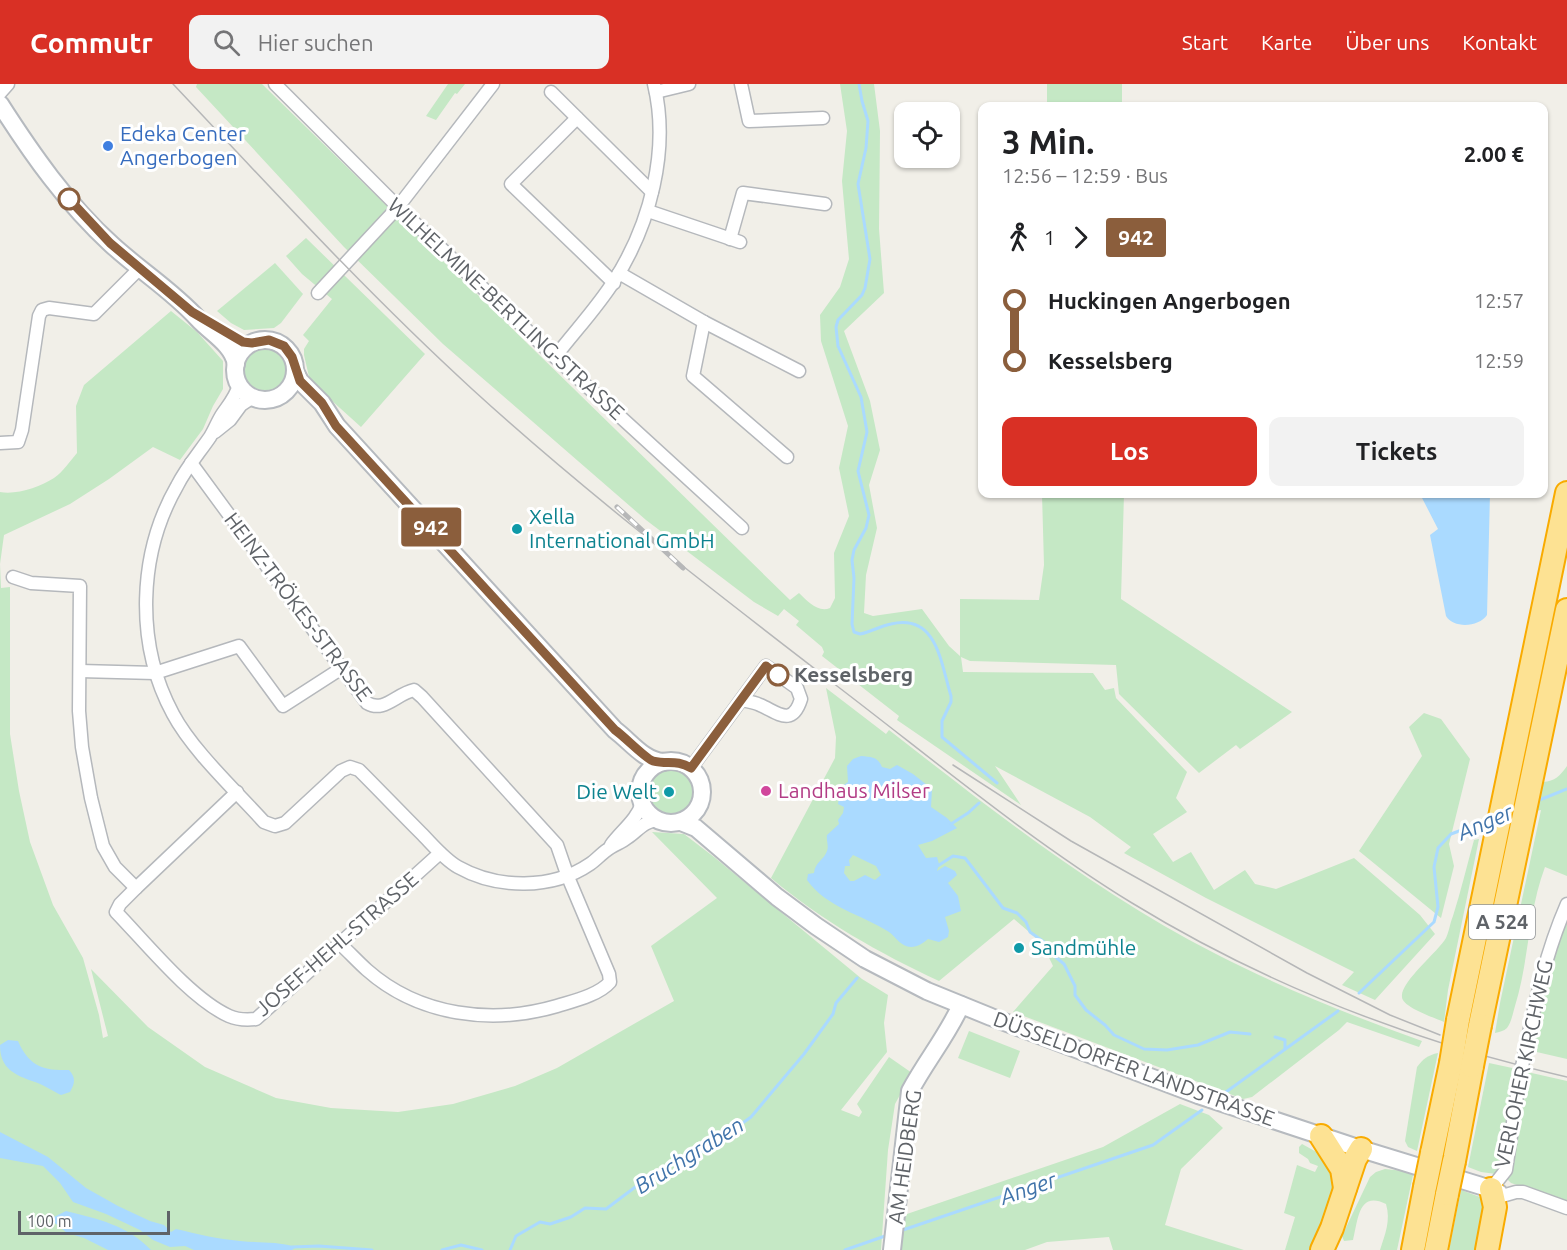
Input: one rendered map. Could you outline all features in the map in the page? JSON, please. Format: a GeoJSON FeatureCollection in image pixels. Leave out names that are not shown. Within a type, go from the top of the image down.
{"type":"FeatureCollection","features":[{"type":"Feature","properties":{"kind":"highway","name":"A 524"},"geometry":{"type":"LineString","coordinates":[[1436,1250],[1454,1161],[1461,1065],[1498,829],[1567,493]]}},
{"type":"Feature","properties":{"kind":"highway","name":"A 524"},"geometry":{"type":"LineString","coordinates":[[1469,1022],[1523,819],[1567,610]]}},
{"type":"Feature","properties":{"kind":"highway","name":"A 524"},"geometry":{"type":"LineString","coordinates":[[1413,1250],[1432,1153],[1461,1065]]}},
{"type":"Feature","properties":{"kind":"highway"},"geometry":{"type":"LineString","coordinates":[[1320,1136],[1342,1169],[1345,1188]]}},
{"type":"Feature","properties":{"kind":"highway"},"geometry":{"type":"LineString","coordinates":[[1322,1250],[1332,1228],[1355,1159],[1367,1150]]}},
{"type":"Feature","properties":{"kind":"highway"},"geometry":{"type":"LineString","coordinates":[[1330,1250],[1367,1150]]}},
{"type":"Feature","properties":{"kind":"highway"},"geometry":{"type":"LineString","coordinates":[[1487,1250],[1497,1192]]}},
{"type":"Feature","properties":{"kind":"highway"},"geometry":{"type":"LineString","coordinates":[[1495,1250],[1504,1209],[1497,1192]]}},
{"type":"Feature","properties":{"kind":"main road"},"geometry":{"type":"LineString","coordinates":[[0,104],[53,181],[110,243],[192,312],[234,338],[252,343],[269,340],[284,346],[292,357],[300,381],[322,403],[336,426]]}},
{"type":"Feature","properties":{"kind":"main road"},"geometry":{"type":"LineString","coordinates":[[192,312],[234,354],[236,378],[239,385],[253,397],[269,400],[284,394],[291,385],[295,371]]}},
{"type":"Feature","properties":{"kind":"main road"},"geometry":{"type":"LineString","coordinates":[[236,364],[242,351],[252,343]]}},
{"type":"Feature","properties":{"kind":"main road"},"geometry":{"type":"LineString","coordinates":[[284,394],[301,398],[336,426],[615,730],[632,742],[647,758],[663,762],[677,762],[691,768],[701,785],[699,806],[691,816],[681,822],[669,823],[658,820],[642,803],[640,791],[643,780],[650,770],[663,762]]}},
{"type":"Feature","properties":{"kind":"main road"},"geometry":{"type":"LineString","coordinates":[[615,730],[626,750],[639,765],[643,780]]}},
{"type":"Feature","properties":{"kind":"main road","name":"DÜSSELDORFER LANDSTRASSE"},"geometry":{"type":"LineString","coordinates":[[699,806],[699,813],[704,821],[732,857]]}},
{"type":"Feature","properties":{"kind":"main road","name":"DÜSSELDORFER LANDSTRASSE"},"geometry":{"type":"LineString","coordinates":[[681,822],[696,828],[777,897],[865,959],[907,982],[961,1005],[1198,1095],[1497,1192]]}},
{"type":"Feature","properties":{"kind":"main road","name":"AM HEIDBERG"},"geometry":{"type":"LineString","coordinates":[[893,1247],[910,1091],[961,1005]]}},
{"type":"Feature","properties":{"kind":"street"},"geometry":{"type":"LineString","coordinates":[[0,93],[8,84]]}},
{"type":"Feature","properties":{"kind":"street","name":"WILHELMINE-BERTLING-STRASSE"},"geometry":{"type":"LineString","coordinates":[[275,84],[398,207],[555,357],[742,528]]}},
{"type":"Feature","properties":{"kind":"street"},"geometry":{"type":"LineString","coordinates":[[318,293],[398,207],[493,84]]}},
{"type":"Feature","properties":{"kind":"street"},"geometry":{"type":"LineString","coordinates":[[555,357],[616,278],[634,245],[648,211],[658,160],[659,127],[655,88],[689,84]]}},
{"type":"Feature","properties":{"kind":"street"},"geometry":{"type":"LineString","coordinates":[[741,84],[749,121],[823,118]]}},
{"type":"Feature","properties":{"kind":"street"},"geometry":{"type":"LineString","coordinates":[[551,92],[652,192]]}},
{"type":"Feature","properties":{"kind":"street"},"geometry":{"type":"LineString","coordinates":[[577,117],[511,184],[616,278],[798,371]]}},
{"type":"Feature","properties":{"kind":"street"},"geometry":{"type":"LineString","coordinates":[[648,211],[735,241],[743,193],[825,204]]}},
{"type":"Feature","properties":{"kind":"street"},"geometry":{"type":"LineString","coordinates":[[0,443],[18,442],[22,430],[39,316],[42,310],[49,308],[94,314],[139,269]]}},
{"type":"Feature","properties":{"kind":"street"},"geometry":{"type":"LineString","coordinates":[[704,322],[693,376],[787,457]]}},
{"type":"Feature","properties":{"kind":"street"},"geometry":{"type":"LineString","coordinates":[[239,385],[233,400],[222,414],[212,435],[176,487],[163,515],[148,565],[146,609],[155,673],[173,715],[201,752],[264,822],[276,826],[285,823],[340,771],[350,767],[360,770],[440,853],[457,866],[482,877],[533,884],[568,877],[591,864],[608,849],[621,831],[637,816],[642,803]]}},
{"type":"Feature","properties":{"kind":"street"},"geometry":{"type":"LineString","coordinates":[[212,435],[230,420],[241,405],[253,397]]}},
{"type":"Feature","properties":{"kind":"street","name":"HEINZ-TRÖKES-STRASSE"},"geometry":{"type":"LineString","coordinates":[[191,463],[367,703],[374,707],[382,706],[404,692],[414,690],[557,845],[609,974],[610,982],[605,988],[535,1013],[503,1017],[476,1016],[427,1005],[384,983],[340,944]]}},
{"type":"Feature","properties":{"kind":"street"},"geometry":{"type":"LineString","coordinates":[[13,578],[31,583],[80,586],[79,711],[82,747],[103,846],[115,867],[136,888]]}},
{"type":"Feature","properties":{"kind":"street"},"geometry":{"type":"LineString","coordinates":[[80,671],[155,673],[239,645],[283,706],[342,668]]}},
{"type":"Feature","properties":{"kind":"street"},"geometry":{"type":"LineString","coordinates":[[691,768],[741,700],[766,666],[797,688],[801,699],[796,711],[781,716],[758,704],[741,700]]}},
{"type":"Feature","properties":{"kind":"street","name":"JOSEF-HEHL-STRASSE"},"geometry":{"type":"LineString","coordinates":[[237,792],[136,888],[120,904],[116,912],[199,997],[231,1017],[244,1020],[256,1019],[440,853]]}},
{"type":"Feature","properties":{"kind":"street"},"geometry":{"type":"LineString","coordinates":[[608,849],[629,838],[650,820],[658,820]]}},
{"type":"Feature","properties":{"kind":"street","name":"VERLOHER KIRCHWEG"},"geometry":{"type":"LineString","coordinates":[[1497,1192],[1506,1170],[1521,1075],[1541,976],[1556,929],[1567,904]]}},
{"type":"Feature","properties":{"kind":"street","name":"DÜSSELDORFER LANDSTRASSE"},"geometry":{"type":"LineString","coordinates":[[1497,1192],[1523,1192],[1567,1208]]}},
{"type":"Feature","properties":{"kind":"green space"},"geometry":{"type":"Polygon","coordinates":[[[197,84],[262,84],[790,600],[799,593],[813,605],[826,609],[830,608],[835,598],[834,553],[849,516],[839,468],[848,426],[821,341],[820,315],[840,287],[849,259],[842,181],[847,131],[840,84],[874,84],[880,131],[879,229],[884,293],[844,331],[870,401],[880,450],[869,485],[877,528],[866,575],[864,613],[873,616],[922,609],[949,646],[960,656],[960,599],[1039,600],[1044,565],[1042,498],[1124,498],[1121,599],[1292,712],[1240,749],[1236,745],[1199,773],[1119,694],[1116,665],[970,661],[961,657],[963,672],[1093,673],[1105,690],[1114,688],[1116,698],[1187,772],[1176,798],[1187,812],[1153,834],[1173,862],[1191,852],[1214,890],[1245,870],[1255,884],[1276,889],[1354,858],[1420,915],[1435,934],[1375,1000],[1342,985],[1354,972],[1206,898],[1124,853],[1131,847],[1090,817],[995,766],[1021,805],[897,720],[899,716],[822,656],[824,652],[822,647],[796,625],[799,621],[784,609],[778,616],[754,602],[646,520],[443,344],[344,247],[196,87],[197,84]]]}},
{"type":"Feature","properties":{"kind":"green space"},"geometry":{"type":"Polygon","coordinates":[[[448,84],[465,84],[457,94],[455,93],[436,120],[426,116],[448,84]]]}},
{"type":"Feature","properties":{"kind":"green space"},"geometry":{"type":"Polygon","coordinates":[[[1047,84],[1122,84],[1122,102],[1047,102],[1047,84]]]}},
{"type":"Feature","properties":{"kind":"green space"},"geometry":{"type":"Polygon","coordinates":[[[306,238],[425,354],[361,427],[310,381],[304,355],[304,349],[309,341],[303,335],[332,299],[302,274],[286,256],[306,238]]]}},
{"type":"Feature","properties":{"kind":"green space"},"geometry":{"type":"Polygon","coordinates":[[[275,263],[303,294],[281,323],[274,328],[244,330],[217,311],[275,263]]]}},
{"type":"Feature","properties":{"kind":"green space"},"geometry":{"type":"Polygon","coordinates":[[[171,311],[197,332],[223,361],[223,389],[203,429],[180,460],[153,447],[70,504],[4,535],[0,564],[0,492],[21,491],[35,487],[54,478],[63,470],[77,453],[76,406],[84,385],[171,311]]]}},
{"type":"Feature","properties":{"kind":"green space"},"geometry":{"type":"Polygon","coordinates":[[[261,345],[271,345],[286,355],[290,369],[289,378],[280,389],[271,393],[261,393],[246,383],[242,374],[242,364],[252,349],[261,345]]]}},
{"type":"Feature","properties":{"kind":"green space"},"geometry":{"type":"Polygon","coordinates":[[[0,564],[1,588],[10,587],[10,734],[30,842],[53,905],[83,958],[103,1038],[108,1036],[91,969],[148,1027],[205,1067],[276,1098],[331,1108],[398,1112],[453,1104],[515,1086],[557,1068],[674,1001],[651,946],[717,898],[652,832],[684,834],[862,979],[888,995],[884,1023],[887,1052],[841,1110],[859,1117],[862,1112],[857,1104],[889,1057],[912,1073],[895,1104],[888,1150],[881,1250],[0,1250],[0,564]]]}},
{"type":"Feature","properties":{"kind":"green space"},"geometry":{"type":"Polygon","coordinates":[[[826,688],[886,734],[889,730],[1047,850],[1130,905],[1216,954],[1266,978],[1422,1041],[1419,1047],[1347,1022],[1252,1097],[1243,1099],[1013,1012],[1053,966],[1042,943],[1014,919],[939,981],[852,935],[790,894],[771,878],[835,758],[836,737],[826,688]]]}},
{"type":"Feature","properties":{"kind":"green space"},"geometry":{"type":"Polygon","coordinates":[[[1424,713],[1441,719],[1470,759],[1449,844],[1454,866],[1441,918],[1359,851],[1422,756],[1409,727],[1424,713]]]}},
{"type":"Feature","properties":{"kind":"green space"},"geometry":{"type":"Polygon","coordinates":[[[1567,766],[1567,876],[1545,867],[1535,901],[1520,989],[1512,1018],[1507,1028],[1495,1033],[1541,810],[1535,811],[1543,782],[1557,777],[1567,766]]]}},
{"type":"Feature","properties":{"kind":"green space"},"geometry":{"type":"Polygon","coordinates":[[[671,767],[680,769],[691,778],[696,792],[694,801],[685,812],[671,817],[662,815],[651,806],[646,792],[648,783],[657,772],[671,767]]]}},
{"type":"Feature","properties":{"kind":"green space"},"geometry":{"type":"Polygon","coordinates":[[[1479,839],[1448,990],[1444,1022],[1407,1005],[1403,1001],[1403,991],[1413,975],[1446,938],[1474,840],[1479,839]]]}},
{"type":"Feature","properties":{"kind":"green space"},"geometry":{"type":"Polygon","coordinates":[[[1567,910],[1567,1059],[1528,1050],[1536,1009],[1567,910]]]}},
{"type":"Feature","properties":{"kind":"green space"},"geometry":{"type":"Polygon","coordinates":[[[969,1031],[1020,1051],[1010,1078],[958,1058],[969,1031]]]}},
{"type":"Feature","properties":{"kind":"green space"},"geometry":{"type":"Polygon","coordinates":[[[1438,1053],[1417,1151],[1408,1147],[1405,1141],[1417,1067],[1426,1058],[1438,1053]]]}},
{"type":"Feature","properties":{"kind":"green space"},"geometry":{"type":"Polygon","coordinates":[[[1489,1063],[1517,1069],[1502,1169],[1496,1174],[1468,1167],[1489,1063]]]}},
{"type":"Feature","properties":{"kind":"green space"},"geometry":{"type":"Polygon","coordinates":[[[1523,1071],[1567,1081],[1567,1202],[1511,1183],[1507,1179],[1515,1138],[1523,1071]]]}},
{"type":"Feature","properties":{"kind":"green space"},"geometry":{"type":"Polygon","coordinates":[[[1180,1104],[1209,1115],[1223,1128],[1181,1169],[1165,1225],[1244,1250],[1113,1250],[1109,1237],[1047,1242],[1025,1250],[899,1250],[904,1215],[1103,1147],[1180,1104]]]}},
{"type":"Feature","properties":{"kind":"green space"},"geometry":{"type":"Polygon","coordinates":[[[1302,1144],[1322,1155],[1339,1175],[1318,1250],[1285,1250],[1295,1217],[1284,1213],[1297,1165],[1315,1172],[1318,1166],[1310,1163],[1299,1153],[1299,1147],[1302,1144]]]}},
{"type":"Feature","properties":{"kind":"green space"},"geometry":{"type":"Polygon","coordinates":[[[1385,1169],[1404,1171],[1413,1175],[1397,1250],[1380,1250],[1388,1216],[1386,1204],[1377,1201],[1365,1204],[1358,1217],[1353,1240],[1344,1241],[1342,1236],[1370,1177],[1385,1169]]]}},
{"type":"Feature","properties":{"kind":"green space"},"geometry":{"type":"Polygon","coordinates":[[[1461,1190],[1480,1197],[1487,1206],[1483,1250],[1449,1250],[1461,1190]]]}},
{"type":"Feature","properties":{"kind":"water"},"geometry":{"type":"Polygon","coordinates":[[[1422,498],[1490,498],[1487,615],[1473,624],[1460,625],[1446,616],[1430,535],[1438,529],[1422,498]]]}},
{"type":"Feature","properties":{"kind":"water"},"geometry":{"type":"Polygon","coordinates":[[[861,756],[871,757],[879,761],[882,767],[890,769],[897,765],[913,774],[932,789],[931,807],[957,828],[932,841],[918,845],[926,858],[937,857],[939,864],[937,871],[945,866],[955,871],[957,875],[948,883],[958,896],[961,911],[945,917],[949,931],[948,937],[939,942],[928,939],[916,946],[904,945],[889,932],[834,904],[815,890],[807,880],[808,874],[814,873],[816,866],[827,851],[827,835],[839,824],[838,820],[844,807],[838,804],[841,787],[848,782],[847,766],[853,759],[861,756]],[[853,855],[849,860],[850,866],[845,866],[844,873],[850,881],[865,875],[875,880],[881,875],[876,866],[853,855]]]}},
{"type":"Feature","properties":{"kind":"water"},"geometry":{"type":"Polygon","coordinates":[[[8,1040],[18,1041],[27,1056],[44,1068],[69,1070],[74,1081],[70,1092],[61,1095],[10,1070],[3,1060],[0,1045],[8,1040]]]}},
{"type":"Feature","properties":{"kind":"water"},"geometry":{"type":"Polygon","coordinates":[[[0,1132],[48,1157],[86,1188],[118,1206],[164,1225],[171,1232],[176,1229],[224,1239],[296,1247],[292,1250],[194,1250],[185,1246],[170,1247],[106,1214],[73,1202],[60,1183],[43,1166],[0,1158],[0,1132]]]}},
{"type":"Feature","properties":{"kind":"water"},"geometry":{"type":"Polygon","coordinates":[[[66,1211],[101,1220],[122,1229],[142,1241],[151,1250],[108,1250],[84,1238],[67,1233],[50,1219],[66,1211]]]}},
{"type":"Feature","properties":{"kind":"waterway"},"geometry":{"type":"LineString","coordinates":[[859,84],[868,121],[866,148],[858,184],[870,259],[862,295],[838,320],[836,327],[838,346],[861,397],[867,432],[858,471],[869,515],[852,560],[854,578],[852,624],[854,632],[860,634],[891,624],[907,623],[919,626],[928,634],[940,657],[951,696],[951,702],[942,721],[942,737],[997,783]]}},
{"type":"Feature","properties":{"kind":"waterway","name":"Anger"},"geometry":{"type":"LineString","coordinates":[[1537,801],[1567,789]]}},
{"type":"Feature","properties":{"kind":"waterway"},"geometry":{"type":"LineString","coordinates":[[951,824],[979,803]]}},
{"type":"Feature","properties":{"kind":"waterway","name":"Anger"},"geometry":{"type":"LineString","coordinates":[[1359,993],[1434,922],[1438,907],[1434,867],[1438,848],[1451,834],[1489,820]]}},
{"type":"Feature","properties":{"kind":"waterway"},"geometry":{"type":"LineString","coordinates":[[936,867],[953,856],[965,858],[1003,908],[1017,913],[1026,922],[1030,932],[1044,942],[1052,954],[1064,964],[1075,986],[1075,995],[1086,1010],[1114,1035],[1144,1049],[1167,1050],[1198,1045],[1230,1032],[1250,1034]]}},
{"type":"Feature","properties":{"kind":"waterway","name":"Bruchgraben"},"geometry":{"type":"LineString","coordinates":[[510,1250],[516,1236],[540,1222],[550,1224],[571,1217],[585,1208],[606,1209],[654,1173],[705,1150],[751,1117],[804,1054],[833,1014],[836,1003],[857,978]]}},
{"type":"Feature","properties":{"kind":"waterway","name":"Anger"},"geometry":{"type":"LineString","coordinates":[[1226,1092],[1338,1011]]}},
{"type":"Feature","properties":{"kind":"waterway"},"geometry":{"type":"LineString","coordinates":[[1275,1037],[1285,1040],[1285,1049]]}},
{"type":"Feature","properties":{"kind":"waterway","name":"Anger"},"geometry":{"type":"LineString","coordinates":[[900,1231],[1153,1145],[1202,1110]]}},
{"type":"Feature","properties":{"kind":"waterway","name":"Anger"},"geometry":{"type":"LineString","coordinates":[[845,1250],[888,1235]]}},
{"type":"Feature","properties":{"kind":"waterway","name":"Bruchgraben"},"geometry":{"type":"LineString","coordinates":[[442,1250],[461,1245],[482,1250]]}},
{"type":"Feature","properties":{"kind":"waterway","name":"Bruchgraben"},"geometry":{"type":"LineString","coordinates":[[292,1247],[319,1246],[372,1250]]}},
{"type":"Feature","properties":{"kind":"tram line"},"geometry":{"type":"LineString","coordinates":[[173,84],[357,278],[433,353],[516,428],[698,578],[982,798],[1056,852],[1132,903],[1183,933],[1288,985],[1342,1008],[1453,1047],[1567,1077]]}},
{"type":"Feature","properties":{"kind":"tram line"},"geometry":{"type":"LineString","coordinates":[[953,765],[1071,841],[1307,973],[1390,1015],[1440,1035]]}},
{"type":"Feature","properties":{"kind":"railway"},"geometry":{"type":"LineString","coordinates":[[617,507],[683,568]]}},
{"type":"Feature","properties":{"kind":"bus line","name":"942"},"geometry":{"type":"LineString","coordinates":[[69,199],[110,243],[192,312],[243,342],[269,340],[284,346],[292,357],[300,381],[322,403],[336,426],[426,521],[615,730],[632,742],[647,758],[653,761],[677,762],[691,768],[766,666],[778,675]]}},
{"type":"Feature","properties":{"kind":"place","name":"Edeka Center Angerbogen"},"geometry":{"type":"Point","coordinates":[108,146]}},
{"type":"Feature","properties":{"kind":"place","name":"Xella International GmbH"},"geometry":{"type":"Point","coordinates":[517,529]}},
{"type":"Feature","properties":{"kind":"place","name":"Kesselsberg"},"geometry":{"type":"Point","coordinates":[778,675]}},
{"type":"Feature","properties":{"kind":"place","name":"Landhaus Milser"},"geometry":{"type":"Point","coordinates":[766,791]}},
{"type":"Feature","properties":{"kind":"place","name":"Die Welt"},"geometry":{"type":"Point","coordinates":[669,792]}},
{"type":"Feature","properties":{"kind":"place","name":"Sandmühle"},"geometry":{"type":"Point","coordinates":[1019,948]}}]}
